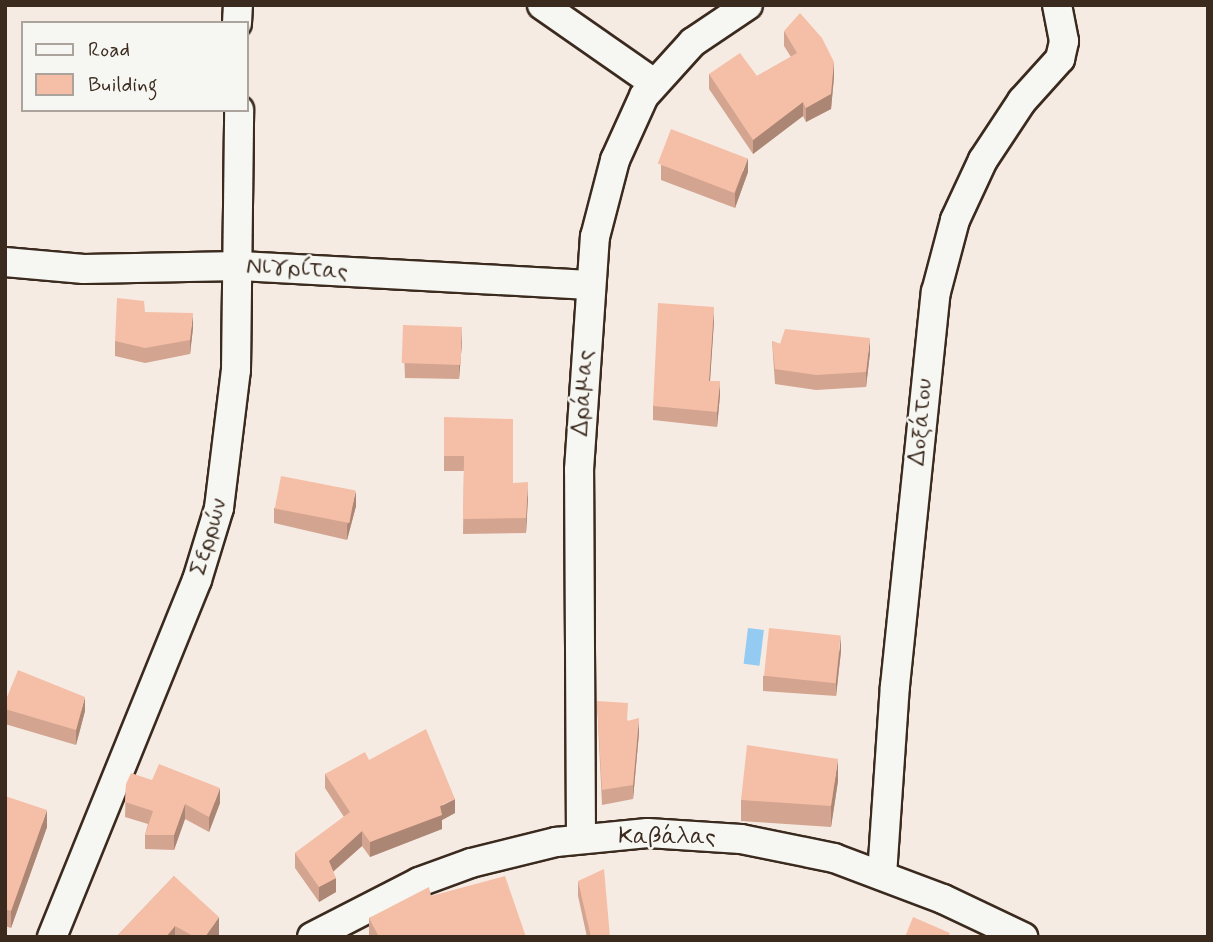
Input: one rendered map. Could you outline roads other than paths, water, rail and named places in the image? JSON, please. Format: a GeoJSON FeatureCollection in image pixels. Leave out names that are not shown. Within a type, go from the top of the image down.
{"type":"FeatureCollection","features":[{"type":"Feature","properties":{"kind":"street"},"geometry":{"type":"LineString","coordinates":[[542,5],[654,83]]}},
{"type":"Feature","properties":{"kind":"street","name":"Δράμας"},"geometry":{"type":"LineString","coordinates":[[581,839],[576,585],[589,285],[595,237],[615,160],[654,83],[693,42],[747,5]]}},
{"type":"Feature","properties":{"kind":"street","name":"Δοξάτου"},"geometry":{"type":"LineString","coordinates":[[882,875],[895,686],[936,292],[955,220],[983,160],[1022,101],[1060,59],[1064,41],[1057,5]]}},
{"type":"Feature","properties":{"kind":"street","name":"Σερρών"},"geometry":{"type":"LineString","coordinates":[[52,937],[197,580],[219,508],[232,424],[240,266],[239,112]]}},
{"type":"Feature","properties":{"kind":"street","name":"Νιγρίτας"},"geometry":{"type":"LineString","coordinates":[[5,262],[84,269],[240,266],[589,285]]}},
{"type":"Feature","properties":{"kind":"street","name":"Καβάλας"},"geometry":{"type":"LineString","coordinates":[[312,937],[448,870],[532,847],[648,833],[741,839],[834,858],[882,875],[1023,937]]}},
{"type":"Feature","properties":{"kind":"water"},"geometry":{"type":"Polygon","coordinates":[[[748,628],[764,630],[759,666],[744,664],[748,628]]]}}]}
